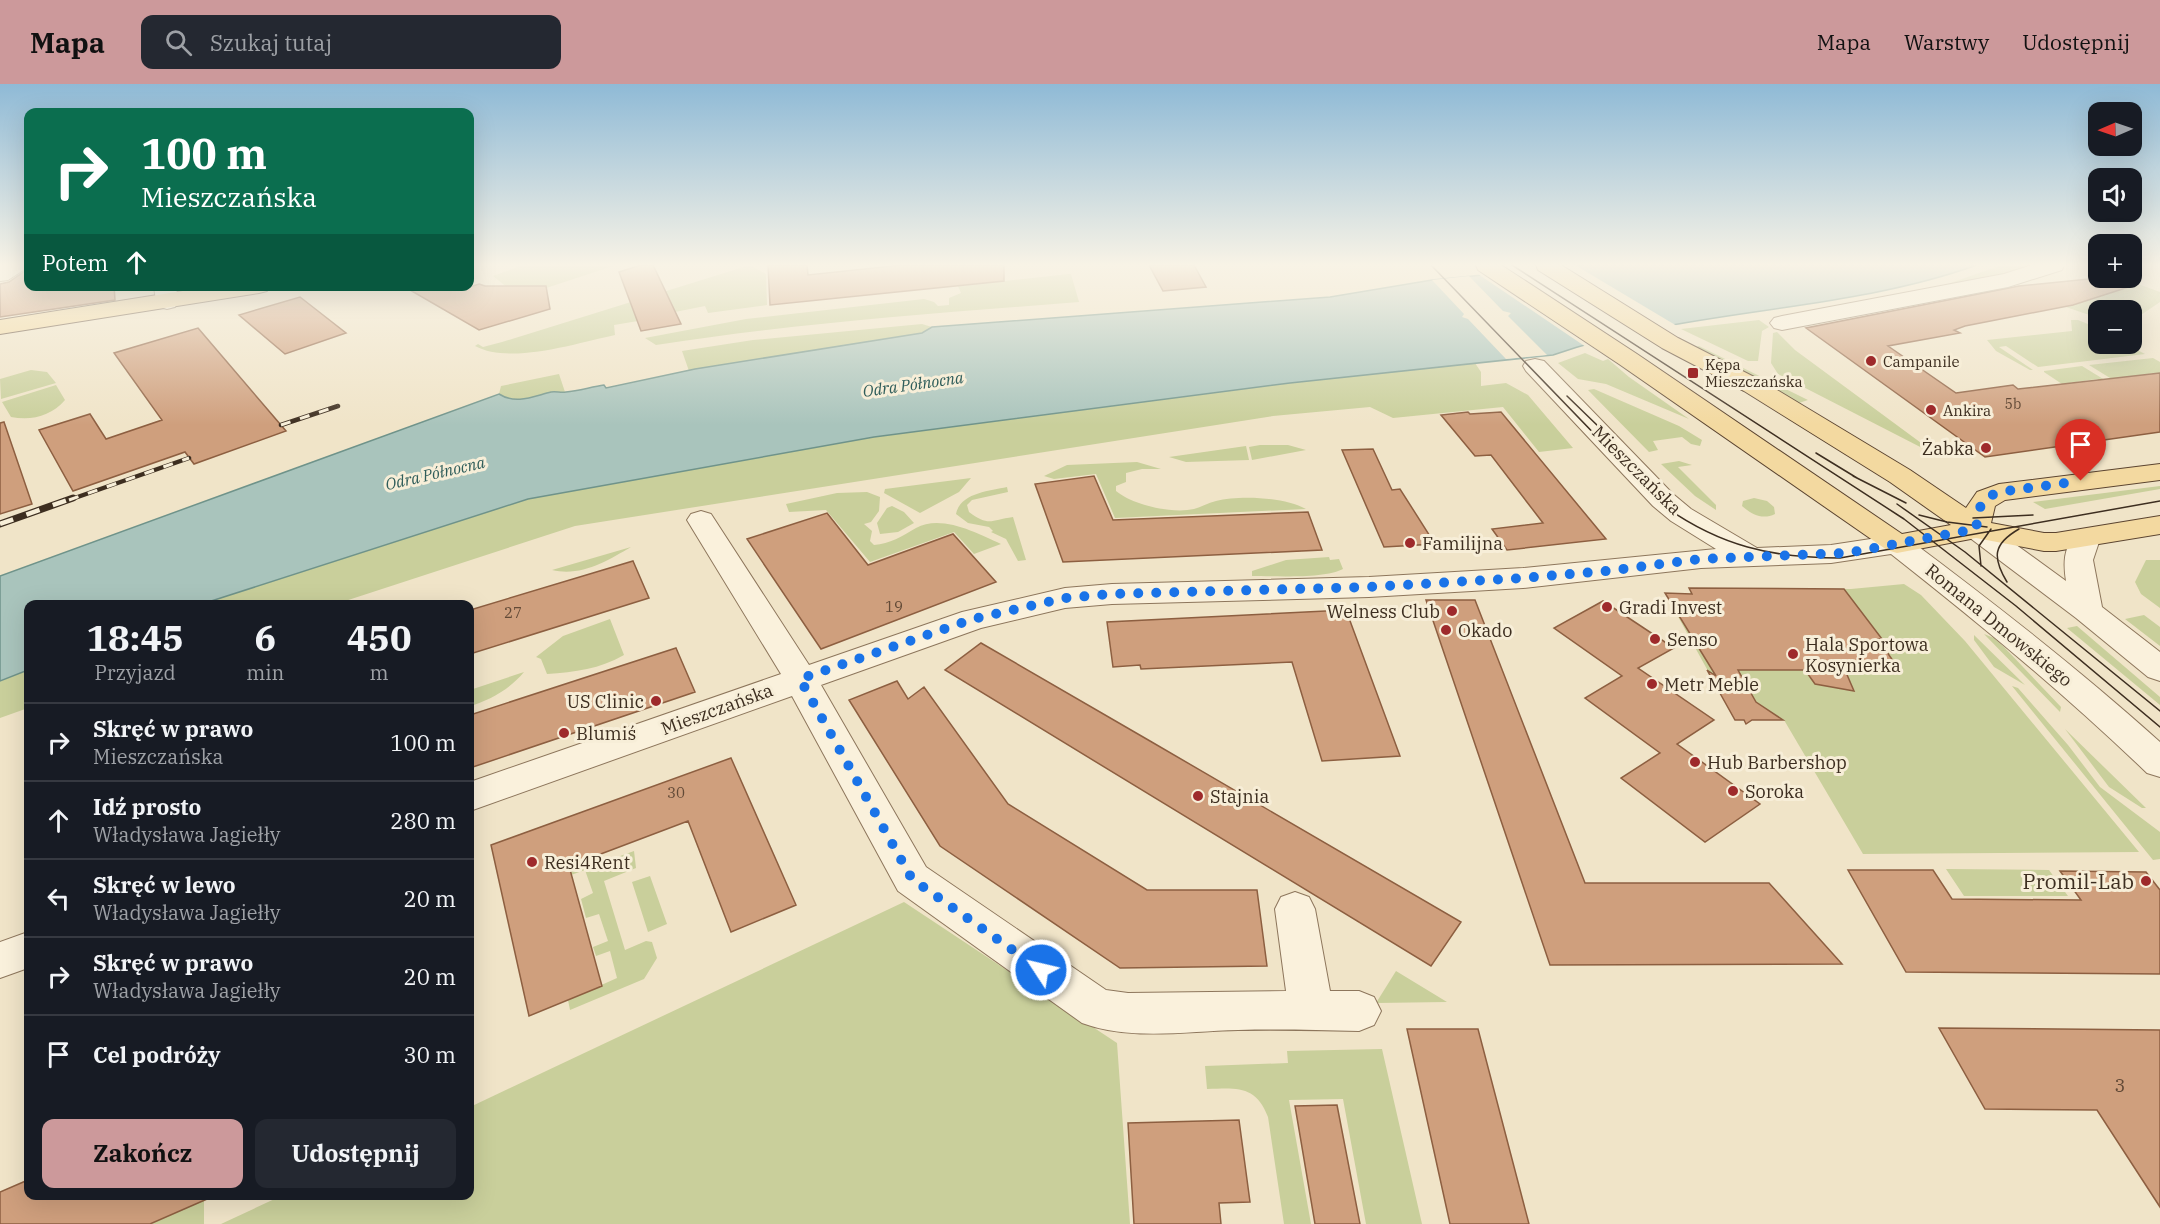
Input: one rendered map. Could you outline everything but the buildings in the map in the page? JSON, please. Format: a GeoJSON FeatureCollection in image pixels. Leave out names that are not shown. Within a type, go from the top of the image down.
{"type":"FeatureCollection","features":[{"type":"Feature","properties":{"kind":"main road"},"geometry":{"type":"LineString","coordinates":[[0,327],[44,318]]}},
{"type":"Feature","properties":{"kind":"main road","name":"Romana Dmowskiego"},"geometry":{"type":"LineString","coordinates":[[1566,318],[1897,544]]}},
{"type":"Feature","properties":{"kind":"main road"},"geometry":{"type":"LineString","coordinates":[[1631,318],[1670,343],[1753,386],[1900,476],[1976,529]]}},
{"type":"Feature","properties":{"kind":"main road"},"geometry":{"type":"LineString","coordinates":[[1976,529],[1979,509],[1984,499],[1999,492],[2160,472]]}},
{"type":"Feature","properties":{"kind":"main road"},"geometry":{"type":"LineString","coordinates":[[1897,544],[1976,529],[2044,542],[2085,538],[2160,525]]}},
{"type":"Feature","properties":{"kind":"street"},"geometry":{"type":"LineString","coordinates":[[1782,323],[1807,318]]}},
{"type":"Feature","properties":{"kind":"street","name":"Mieszczańska"},"geometry":{"type":"LineString","coordinates":[[1535,366],[1663,500],[1681,515],[1751,557]]}},
{"type":"Feature","properties":{"kind":"street"},"geometry":{"type":"LineString","coordinates":[[701,520],[800,679],[912,879],[1097,1009],[1128,1013],[1359,1011]]}},
{"type":"Feature","properties":{"kind":"street"},"geometry":{"type":"LineString","coordinates":[[1976,529],[2087,611],[2160,669]]}},
{"type":"Feature","properties":{"kind":"street"},"geometry":{"type":"LineString","coordinates":[[2085,538],[2078,560],[2087,611]]}},
{"type":"Feature","properties":{"kind":"street","name":"Mieszczańska"},"geometry":{"type":"LineString","coordinates":[[474,796],[973,619],[1065,598],[1112,594],[1369,587],[1523,578],[1607,571],[1701,559],[1831,554],[1897,544]]}},
{"type":"Feature","properties":{"kind":"street","name":"Romana Dmowskiego"},"geometry":{"type":"LineString","coordinates":[[1897,544],[2014,634],[2089,697],[2160,764]]}},
{"type":"Feature","properties":{"kind":"street"},"geometry":{"type":"LineString","coordinates":[[1295,909],[1311,1010]]}},
{"type":"Feature","properties":{"kind":"street"},"geometry":{"type":"LineString","coordinates":[[0,960],[24,951]]}},
{"type":"Feature","properties":{"kind":"green space"},"geometry":{"type":"Polygon","coordinates":[[[579,318],[646,318],[614,325],[615,335],[544,351],[506,353],[475,346],[478,344],[483,347],[579,318]]]}},
{"type":"Feature","properties":{"kind":"green space"},"geometry":{"type":"Polygon","coordinates":[[[886,318],[709,337],[656,345],[645,338],[746,319],[886,318]]]}},
{"type":"Feature","properties":{"kind":"green space"},"geometry":{"type":"Polygon","coordinates":[[[1759,320],[1769,327],[1762,331],[1758,361],[1748,361],[1681,329],[1759,320]]]}},
{"type":"Feature","properties":{"kind":"green space"},"geometry":{"type":"Polygon","coordinates":[[[2071,320],[2088,324],[2088,354],[2145,354],[2038,367],[2006,346],[1999,347],[2033,370],[2030,370],[1996,351],[1987,340],[2072,331],[2071,320]]]}},
{"type":"Feature","properties":{"kind":"green space"},"geometry":{"type":"Polygon","coordinates":[[[922,324],[932,327],[922,333],[689,371],[682,351],[753,340],[922,324]]]}},
{"type":"Feature","properties":{"kind":"green space"},"geometry":{"type":"Polygon","coordinates":[[[1777,332],[1795,350],[1932,451],[1948,449],[1953,453],[1941,455],[1930,452],[1778,374],[1771,363],[1773,333],[1777,332]]]}},
{"type":"Feature","properties":{"kind":"green space"},"geometry":{"type":"Polygon","coordinates":[[[1699,346],[1808,400],[1799,403],[1696,347],[1699,346]]]}},
{"type":"Feature","properties":{"kind":"green space"},"geometry":{"type":"Polygon","coordinates":[[[1585,353],[1603,361],[1608,359],[1629,377],[1689,419],[1606,384],[1578,379],[1558,363],[1585,353]]]}},
{"type":"Feature","properties":{"kind":"green space"},"geometry":{"type":"Polygon","coordinates":[[[2153,358],[2160,362],[2160,373],[2146,374],[2131,391],[2089,365],[2153,358]]]}},
{"type":"Feature","properties":{"kind":"green space"},"geometry":{"type":"Polygon","coordinates":[[[1475,363],[1481,372],[1481,386],[1506,383],[1528,395],[1573,448],[1539,452],[1503,407],[1393,418],[1370,407],[1273,416],[575,526],[348,600],[214,600],[527,499],[874,437],[1290,383],[1475,363]]]}},
{"type":"Feature","properties":{"kind":"green space"},"geometry":{"type":"Polygon","coordinates":[[[2082,366],[2139,401],[2134,402],[2097,379],[2062,384],[2044,372],[2082,366]]]}},
{"type":"Feature","properties":{"kind":"green space"},"geometry":{"type":"Polygon","coordinates":[[[31,370],[47,372],[56,383],[1,399],[0,379],[31,370]]]}},
{"type":"Feature","properties":{"kind":"green space"},"geometry":{"type":"Polygon","coordinates":[[[559,374],[565,392],[523,399],[507,398],[499,394],[501,386],[559,374]]]}},
{"type":"Feature","properties":{"kind":"green space"},"geometry":{"type":"Polygon","coordinates":[[[56,385],[65,400],[54,410],[41,416],[11,417],[2,402],[56,385]]]}},
{"type":"Feature","properties":{"kind":"green space"},"geometry":{"type":"Polygon","coordinates":[[[1594,389],[1679,426],[1702,440],[1700,446],[1691,444],[1682,437],[1653,441],[1658,450],[1649,452],[1588,390],[1594,389]]]}},
{"type":"Feature","properties":{"kind":"green space"},"geometry":{"type":"Polygon","coordinates":[[[1288,445],[1306,450],[1252,460],[1249,447],[1288,445]]]}},
{"type":"Feature","properties":{"kind":"green space"},"geometry":{"type":"Polygon","coordinates":[[[1246,446],[1249,460],[1186,462],[1169,457],[1246,446]]]}},
{"type":"Feature","properties":{"kind":"green space"},"geometry":{"type":"Polygon","coordinates":[[[1679,461],[1692,465],[1678,467],[1716,505],[1716,510],[1695,496],[1661,464],[1679,461]]]}},
{"type":"Feature","properties":{"kind":"green space"},"geometry":{"type":"Polygon","coordinates":[[[1137,462],[1161,469],[1142,469],[1126,473],[1126,482],[1116,486],[1116,491],[1142,504],[1164,509],[1185,510],[1226,499],[1249,498],[1286,502],[1306,509],[1115,518],[1096,474],[1054,479],[1044,476],[1067,465],[1137,462]]]}},
{"type":"Feature","properties":{"kind":"green space"},"geometry":{"type":"Polygon","coordinates":[[[971,478],[959,492],[920,513],[884,493],[885,489],[971,478]]]}},
{"type":"Feature","properties":{"kind":"green space"},"geometry":{"type":"Polygon","coordinates":[[[2160,486],[2160,489],[2045,509],[2033,502],[2160,486]]]}},
{"type":"Feature","properties":{"kind":"green space"},"geometry":{"type":"Polygon","coordinates":[[[1007,487],[1008,492],[972,500],[967,505],[969,512],[981,520],[995,521],[1013,517],[1026,560],[1018,561],[1006,539],[991,532],[993,531],[989,527],[968,523],[956,514],[963,501],[969,497],[1007,487]]]}},
{"type":"Feature","properties":{"kind":"green space"},"geometry":{"type":"Polygon","coordinates":[[[867,492],[880,497],[879,511],[871,522],[864,524],[872,531],[870,541],[874,545],[901,537],[926,524],[936,523],[959,527],[1001,544],[974,554],[954,532],[870,562],[826,510],[789,512],[786,504],[837,493],[867,492]]]}},
{"type":"Feature","properties":{"kind":"green space"},"geometry":{"type":"Polygon","coordinates":[[[1754,498],[1767,501],[1774,507],[1775,514],[1766,517],[1758,516],[1742,506],[1743,501],[1754,498]]]}},
{"type":"Feature","properties":{"kind":"green space"},"geometry":{"type":"Polygon","coordinates":[[[892,506],[904,512],[914,523],[898,532],[880,534],[877,523],[887,508],[892,506]]]}},
{"type":"Feature","properties":{"kind":"green space"},"geometry":{"type":"Polygon","coordinates":[[[631,547],[603,562],[583,569],[563,572],[552,570],[631,547]]]}},
{"type":"Feature","properties":{"kind":"green space"},"geometry":{"type":"Polygon","coordinates":[[[1329,557],[1330,560],[1339,559],[1343,569],[1312,576],[1252,576],[1252,571],[1286,560],[1329,557]]]}},
{"type":"Feature","properties":{"kind":"green space"},"geometry":{"type":"Polygon","coordinates":[[[2146,560],[2160,560],[2160,608],[2141,594],[2135,582],[2146,560]]]}},
{"type":"Feature","properties":{"kind":"green space"},"geometry":{"type":"Polygon","coordinates":[[[1904,584],[1921,595],[1965,641],[2139,852],[1863,854],[1784,720],[1735,720],[1665,593],[1691,594],[1689,588],[1851,589],[1904,584]]]}},
{"type":"Feature","properties":{"kind":"green space"},"geometry":{"type":"Polygon","coordinates":[[[2144,615],[2160,627],[2160,646],[2125,619],[2144,615]]]}},
{"type":"Feature","properties":{"kind":"green space"},"geometry":{"type":"Polygon","coordinates":[[[610,619],[624,655],[606,664],[587,669],[547,674],[541,659],[536,657],[563,636],[610,619]]]}},
{"type":"Feature","properties":{"kind":"green space"},"geometry":{"type":"Polygon","coordinates":[[[2077,626],[2160,697],[2160,705],[2067,628],[2077,626]]]}},
{"type":"Feature","properties":{"kind":"green space"},"geometry":{"type":"Polygon","coordinates":[[[1984,634],[1994,638],[2003,646],[2061,707],[2060,712],[1984,634]]]}},
{"type":"Feature","properties":{"kind":"green space"},"geometry":{"type":"Polygon","coordinates":[[[1974,635],[2025,685],[1994,667],[1974,640],[1974,635]]]}},
{"type":"Feature","properties":{"kind":"green space"},"geometry":{"type":"Polygon","coordinates":[[[24,672],[24,709],[0,718],[0,681],[24,672]]]}},
{"type":"Feature","properties":{"kind":"green space"},"geometry":{"type":"Polygon","coordinates":[[[524,672],[499,693],[474,705],[474,689],[524,672]]]}},
{"type":"Feature","properties":{"kind":"green space"},"geometry":{"type":"Polygon","coordinates":[[[2012,686],[2018,688],[2068,745],[2100,787],[2160,832],[2160,859],[2153,860],[2012,686]]]}},
{"type":"Feature","properties":{"kind":"green space"},"geometry":{"type":"Polygon","coordinates":[[[2065,729],[2146,808],[2142,808],[2109,787],[2065,729]]]}},
{"type":"Feature","properties":{"kind":"green space"},"geometry":{"type":"Polygon","coordinates":[[[634,851],[636,868],[604,881],[625,950],[646,941],[652,942],[657,958],[644,979],[570,1010],[568,1000],[617,978],[610,951],[596,956],[593,947],[608,941],[599,914],[586,918],[581,899],[593,893],[585,870],[571,875],[569,865],[597,855],[601,863],[634,851]]]}},
{"type":"Feature","properties":{"kind":"green space"},"geometry":{"type":"Polygon","coordinates":[[[1946,869],[2049,870],[2068,896],[1964,896],[1946,869]]]}},
{"type":"Feature","properties":{"kind":"green space"},"geometry":{"type":"Polygon","coordinates":[[[650,876],[667,924],[648,932],[632,882],[650,876]]]}},
{"type":"Feature","properties":{"kind":"green space"},"geometry":{"type":"Polygon","coordinates":[[[904,902],[1117,1043],[1130,1224],[221,1224],[272,1200],[474,1200],[474,1105],[904,902]]]}},
{"type":"Feature","properties":{"kind":"green space"},"geometry":{"type":"Polygon","coordinates":[[[1396,971],[1447,1002],[1376,1003],[1396,971]]]}},
{"type":"Feature","properties":{"kind":"green space"},"geometry":{"type":"Polygon","coordinates":[[[1382,1049],[1422,1224],[1366,1224],[1343,1099],[1289,1100],[1311,1224],[1284,1224],[1268,1117],[1263,1107],[1258,1099],[1244,1091],[1228,1088],[1207,1089],[1205,1066],[1288,1063],[1287,1051],[1382,1049]]]}},
{"type":"Feature","properties":{"kind":"green space"},"geometry":{"type":"Polygon","coordinates":[[[204,1200],[204,1224],[150,1224],[204,1200]]]}},
{"type":"Feature","properties":{"kind":"water","name":"Odra Północna"},"geometry":{"type":"Polygon","coordinates":[[[1049,318],[1710,318],[1605,339],[1553,355],[1290,383],[874,437],[528,499],[214,600],[24,600],[24,672],[0,681],[0,576],[499,394],[518,399],[604,385],[606,388],[695,369],[922,333],[932,327],[1049,318]]]}},
{"type":"Feature","properties":{"kind":"pier"},"geometry":{"type":"Polygon","coordinates":[[[1466,318],[1510,318],[1547,355],[1506,359],[1466,318]]]}},
{"type":"Feature","properties":{"kind":"pier"},"geometry":{"type":"Polygon","coordinates":[[[1543,318],[1664,318],[1677,326],[1586,347],[1543,318]]]}},
{"type":"Feature","properties":{"kind":"tram line"},"geometry":{"type":"LineString","coordinates":[[1482,318],[1664,506],[1706,531],[1748,547],[1792,556],[1840,558],[1933,541]]}},
{"type":"Feature","properties":{"kind":"tram line"},"geometry":{"type":"LineString","coordinates":[[1594,318],[1904,519],[1933,541]]}},
{"type":"Feature","properties":{"kind":"tram line"},"geometry":{"type":"LineString","coordinates":[[1567,396],[1599,427]]}},
{"type":"Feature","properties":{"kind":"tram line"},"geometry":{"type":"LineString","coordinates":[[1816,453],[1857,478]]}},
{"type":"Feature","properties":{"kind":"tram line"},"geometry":{"type":"LineString","coordinates":[[1853,476],[1906,503]]}},
{"type":"Feature","properties":{"kind":"tram line"},"geometry":{"type":"LineString","coordinates":[[1989,531],[2160,501]]}},
{"type":"Feature","properties":{"kind":"tram line"},"geometry":{"type":"LineString","coordinates":[[1897,504],[1947,539]]}},
{"type":"Feature","properties":{"kind":"tram line"},"geometry":{"type":"LineString","coordinates":[[1919,515],[1947,522],[1987,527]]}},
{"type":"Feature","properties":{"kind":"tram line"},"geometry":{"type":"LineString","coordinates":[[1973,518],[2033,515]]}},
{"type":"Feature","properties":{"kind":"tram line"},"geometry":{"type":"LineString","coordinates":[[2007,582],[1999,565],[1998,552],[2004,540],[2019,529]]}},
{"type":"Feature","properties":{"kind":"tram line"},"geometry":{"type":"LineString","coordinates":[[1947,539],[1989,531]]}},
{"type":"Feature","properties":{"kind":"tram line"},"geometry":{"type":"LineString","coordinates":[[1981,565],[1979,546],[1989,531]]}},
{"type":"Feature","properties":{"kind":"tram line"},"geometry":{"type":"LineString","coordinates":[[1933,541],[1947,539]]}},
{"type":"Feature","properties":{"kind":"tram line"},"geometry":{"type":"LineString","coordinates":[[1947,539],[1981,565]]}},
{"type":"Feature","properties":{"kind":"tram line"},"geometry":{"type":"LineString","coordinates":[[1933,541],[2016,606],[2160,727]]}},
{"type":"Feature","properties":{"kind":"tram line"},"geometry":{"type":"LineString","coordinates":[[1981,565],[2160,711]]}},
{"type":"Feature","properties":{"kind":"railway"},"geometry":{"type":"LineString","coordinates":[[281,425],[338,406]]}},
{"type":"Feature","properties":{"kind":"railway"},"geometry":{"type":"LineString","coordinates":[[69,500],[189,458]]}},
{"type":"Feature","properties":{"kind":"railway"},"geometry":{"type":"LineString","coordinates":[[0,524],[73,498]]}},
{"type":"Feature","properties":{"kind":"place","name":"Campanile"},"geometry":{"type":"Point","coordinates":[1871,361]}},
{"type":"Feature","properties":{"kind":"place","name":"Kępa Mieszczańska"},"geometry":{"type":"Point","coordinates":[1693,373]}},
{"type":"Feature","properties":{"kind":"place","name":"Ankira"},"geometry":{"type":"Point","coordinates":[1931,410]}},
{"type":"Feature","properties":{"kind":"place","name":"Żabka"},"geometry":{"type":"Point","coordinates":[1986,448]}},
{"type":"Feature","properties":{"kind":"place","name":"Familijna"},"geometry":{"type":"Point","coordinates":[1410,543]}},
{"type":"Feature","properties":{"kind":"place","name":"Gradi Invest"},"geometry":{"type":"Point","coordinates":[1607,607]}},
{"type":"Feature","properties":{"kind":"place","name":"Welness Club"},"geometry":{"type":"Point","coordinates":[1452,611]}},
{"type":"Feature","properties":{"kind":"place","name":"Okado"},"geometry":{"type":"Point","coordinates":[1446,630]}},
{"type":"Feature","properties":{"kind":"place","name":"Senso"},"geometry":{"type":"Point","coordinates":[1655,639]}},
{"type":"Feature","properties":{"kind":"place","name":"Hala Sportowa Kosynierka"},"geometry":{"type":"Point","coordinates":[1793,654]}},
{"type":"Feature","properties":{"kind":"place","name":"Metr Meble"},"geometry":{"type":"Point","coordinates":[1652,684]}},
{"type":"Feature","properties":{"kind":"place","name":"US Clinic"},"geometry":{"type":"Point","coordinates":[656,701]}},
{"type":"Feature","properties":{"kind":"place","name":"Blumiś"},"geometry":{"type":"Point","coordinates":[564,733]}},
{"type":"Feature","properties":{"kind":"place","name":"Hub Barbershop"},"geometry":{"type":"Point","coordinates":[1695,762]}},
{"type":"Feature","properties":{"kind":"place","name":"Soroka"},"geometry":{"type":"Point","coordinates":[1733,791]}},
{"type":"Feature","properties":{"kind":"place","name":"Stajnia"},"geometry":{"type":"Point","coordinates":[1198,796]}},
{"type":"Feature","properties":{"kind":"place","name":"Resi4Rent"},"geometry":{"type":"Point","coordinates":[532,862]}},
{"type":"Feature","properties":{"kind":"place","name":"Promil-Lab"},"geometry":{"type":"Point","coordinates":[2146,881]}},
{"type":"Feature","properties":{"kind":"route"},"geometry":{"type":"LineString","coordinates":[[1041,970],[912,879],[800,679],[973,619],[1065,598],[1112,594],[1369,587],[1570,575],[1701,559],[1847,553],[1976,529],[1979,509],[1987,497],[1999,492],[2081,481]]}}]}
